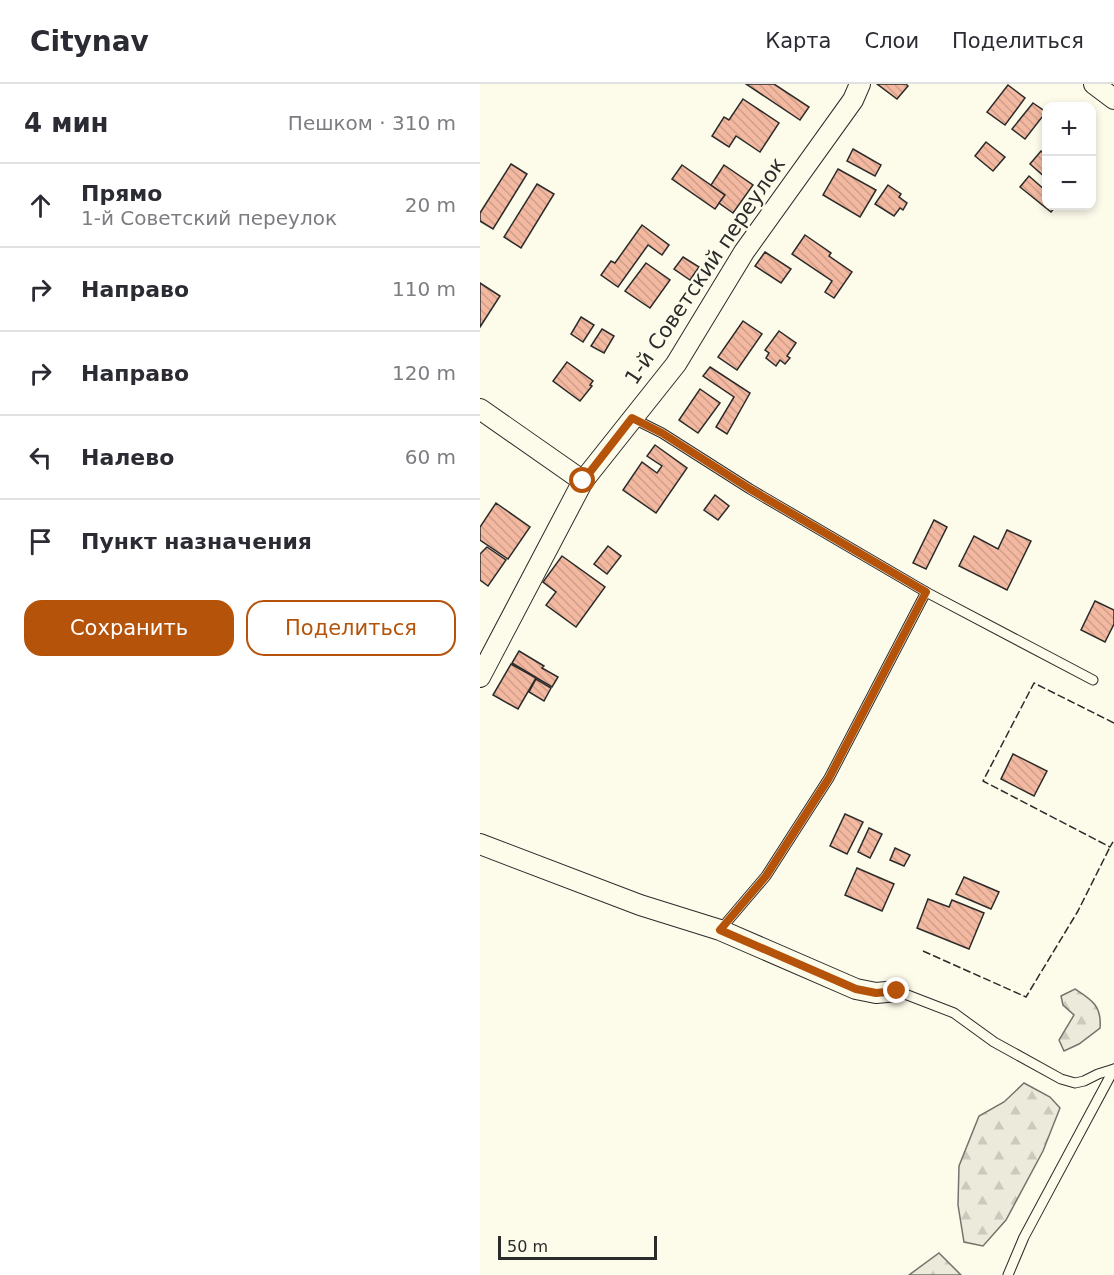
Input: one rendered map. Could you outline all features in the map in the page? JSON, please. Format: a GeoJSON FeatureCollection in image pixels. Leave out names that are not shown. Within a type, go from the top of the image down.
{"type":"FeatureCollection","features":[{"type":"Feature","properties":{"kind":"street","name":"1-й Советский переулок"},"geometry":{"type":"LineString","coordinates":[[480,677],[583,481],[676,364],[744,252],[853,99],[860,84]]}},
{"type":"Feature","properties":{"kind":"street"},"geometry":{"type":"LineString","coordinates":[[1094,84],[1114,99]]}},
{"type":"Feature","properties":{"kind":"street"},"geometry":{"type":"LineString","coordinates":[[480,409],[583,481]]}},
{"type":"Feature","properties":{"kind":"street"},"geometry":{"type":"LineString","coordinates":[[480,844],[640,905],[720,930],[856,989],[876,993],[897,991]]}},
{"type":"Feature","properties":{"kind":"lane"},"geometry":{"type":"LineString","coordinates":[[632,418],[662,433],[750,489],[926,592],[1093,680]]}},
{"type":"Feature","properties":{"kind":"lane"},"geometry":{"type":"LineString","coordinates":[[720,930],[766,876],[829,778],[926,592]]}},
{"type":"Feature","properties":{"kind":"lane"},"geometry":{"type":"LineString","coordinates":[[897,991],[954,1013],[994,1042],[1061,1079],[1075,1083],[1084,1082],[1114,1069]]}},
{"type":"Feature","properties":{"kind":"lane"},"geometry":{"type":"LineString","coordinates":[[1008,1275],[1024,1237],[1114,1069]]}},
{"type":"Feature","properties":{"kind":"green space"},"geometry":{"type":"Polygon","coordinates":[[[1075,989],[1095,1004],[1099,1014],[1100,1028],[1079,1044],[1064,1051],[1059,1040],[1074,1015],[1063,1005],[1061,996],[1075,989]]]}},
{"type":"Feature","properties":{"kind":"green space"},"geometry":{"type":"Polygon","coordinates":[[[1024,1083],[1050,1097],[1060,1108],[1043,1151],[1006,1220],[983,1246],[964,1242],[958,1205],[959,1166],[979,1116],[1004,1102],[1024,1083]]]}},
{"type":"Feature","properties":{"kind":"green space"},"geometry":{"type":"Polygon","coordinates":[[[939,1253],[961,1275],[909,1275],[939,1253]]]}},
{"type":"Feature","properties":{"kind":"building"},"geometry":{"type":"Polygon","coordinates":[[[746,84],[774,84],[809,107],[800,120],[746,84]]]}},
{"type":"Feature","properties":{"kind":"building"},"geometry":{"type":"Polygon","coordinates":[[[877,84],[906,84],[908,86],[897,99],[877,84]]]}},
{"type":"Feature","properties":{"kind":"building"},"geometry":{"type":"Polygon","coordinates":[[[1008,85],[1025,98],[1005,125],[987,112],[1008,85]]]}},
{"type":"Feature","properties":{"kind":"building"},"geometry":{"type":"Polygon","coordinates":[[[743,99],[779,123],[760,152],[736,136],[729,147],[712,136],[724,117],[729,120],[743,99]]]}},
{"type":"Feature","properties":{"kind":"building"},"geometry":{"type":"Polygon","coordinates":[[[1033,103],[1042,109],[1042,117],[1025,139],[1012,129],[1033,103]]]}},
{"type":"Feature","properties":{"kind":"building"},"geometry":{"type":"Polygon","coordinates":[[[986,142],[1005,157],[993,171],[975,156],[986,142]]]}},
{"type":"Feature","properties":{"kind":"building"},"geometry":{"type":"Polygon","coordinates":[[[853,149],[881,165],[875,176],[847,161],[853,149]]]}},
{"type":"Feature","properties":{"kind":"building"},"geometry":{"type":"Polygon","coordinates":[[[1041,151],[1042,174],[1030,164],[1041,151]]]}},
{"type":"Feature","properties":{"kind":"building"},"geometry":{"type":"Polygon","coordinates":[[[511,164],[527,174],[493,229],[480,221],[480,213],[511,164]]]}},
{"type":"Feature","properties":{"kind":"building"},"geometry":{"type":"Polygon","coordinates":[[[682,165],[725,195],[715,209],[672,179],[682,165]]]}},
{"type":"Feature","properties":{"kind":"building"},"geometry":{"type":"Polygon","coordinates":[[[724,165],[753,185],[733,213],[719,203],[725,195],[711,185],[724,165]]]}},
{"type":"Feature","properties":{"kind":"building"},"geometry":{"type":"Polygon","coordinates":[[[838,169],[876,190],[860,217],[823,195],[838,169]]]}},
{"type":"Feature","properties":{"kind":"building"},"geometry":{"type":"Polygon","coordinates":[[[1029,176],[1042,187],[1042,205],[1020,187],[1029,176]]]}},
{"type":"Feature","properties":{"kind":"building"},"geometry":{"type":"Polygon","coordinates":[[[537,184],[554,194],[521,248],[504,237],[537,184]]]}},
{"type":"Feature","properties":{"kind":"building"},"geometry":{"type":"Polygon","coordinates":[[[888,185],[901,194],[899,197],[907,203],[903,210],[900,208],[894,216],[875,204],[888,185]]]}},
{"type":"Feature","properties":{"kind":"building"},"geometry":{"type":"Polygon","coordinates":[[[642,225],[669,245],[662,255],[648,245],[618,287],[601,275],[611,261],[615,263],[642,225]]]}},
{"type":"Feature","properties":{"kind":"building"},"geometry":{"type":"Polygon","coordinates":[[[805,235],[831,253],[829,256],[852,272],[834,298],[825,292],[832,281],[792,254],[805,235]]]}},
{"type":"Feature","properties":{"kind":"building"},"geometry":{"type":"Polygon","coordinates":[[[765,252],[791,269],[781,283],[755,266],[765,252]]]}},
{"type":"Feature","properties":{"kind":"building"},"geometry":{"type":"Polygon","coordinates":[[[683,257],[699,267],[690,280],[674,269],[683,257]]]}},
{"type":"Feature","properties":{"kind":"building"},"geometry":{"type":"Polygon","coordinates":[[[646,263],[670,280],[650,308],[625,291],[646,263]]]}},
{"type":"Feature","properties":{"kind":"building"},"geometry":{"type":"Polygon","coordinates":[[[480,283],[500,296],[480,327],[480,283]]]}},
{"type":"Feature","properties":{"kind":"building"},"geometry":{"type":"Polygon","coordinates":[[[581,317],[594,325],[583,342],[571,334],[581,317]]]}},
{"type":"Feature","properties":{"kind":"building"},"geometry":{"type":"Polygon","coordinates":[[[743,321],[762,334],[737,370],[718,357],[743,321]]]}},
{"type":"Feature","properties":{"kind":"building"},"geometry":{"type":"Polygon","coordinates":[[[602,329],[614,336],[604,353],[591,346],[602,329]]]}},
{"type":"Feature","properties":{"kind":"building"},"geometry":{"type":"Polygon","coordinates":[[[779,331],[796,343],[787,356],[790,358],[785,364],[780,360],[776,366],[766,358],[769,353],[765,350],[779,331]]]}},
{"type":"Feature","properties":{"kind":"building"},"geometry":{"type":"Polygon","coordinates":[[[567,362],[593,381],[590,385],[592,386],[580,401],[553,381],[567,362]]]}},
{"type":"Feature","properties":{"kind":"building"},"geometry":{"type":"Polygon","coordinates":[[[710,367],[750,393],[727,434],[716,427],[734,397],[703,376],[710,367]]]}},
{"type":"Feature","properties":{"kind":"building"},"geometry":{"type":"Polygon","coordinates":[[[700,389],[720,403],[698,433],[679,420],[700,389]]]}},
{"type":"Feature","properties":{"kind":"building"},"geometry":{"type":"Polygon","coordinates":[[[655,445],[687,468],[656,513],[623,490],[642,462],[657,473],[662,466],[647,456],[655,445]]]}},
{"type":"Feature","properties":{"kind":"building"},"geometry":{"type":"Polygon","coordinates":[[[715,495],[729,506],[718,520],[704,510],[715,495]]]}},
{"type":"Feature","properties":{"kind":"building"},"geometry":{"type":"Polygon","coordinates":[[[496,503],[530,527],[508,559],[480,540],[480,527],[496,503]]]}},
{"type":"Feature","properties":{"kind":"building"},"geometry":{"type":"Polygon","coordinates":[[[934,520],[947,527],[926,569],[913,563],[934,520]]]}},
{"type":"Feature","properties":{"kind":"building"},"geometry":{"type":"Polygon","coordinates":[[[1007,530],[1031,541],[1007,590],[959,566],[974,536],[998,549],[1007,530]]]}},
{"type":"Feature","properties":{"kind":"building"},"geometry":{"type":"Polygon","coordinates":[[[608,546],[621,556],[607,574],[594,564],[608,546]]]}},
{"type":"Feature","properties":{"kind":"building"},"geometry":{"type":"Polygon","coordinates":[[[487,547],[506,560],[488,586],[480,580],[480,554],[487,547]]]}},
{"type":"Feature","properties":{"kind":"building"},"geometry":{"type":"Polygon","coordinates":[[[562,556],[605,587],[576,627],[546,605],[556,592],[543,582],[562,556]]]}},
{"type":"Feature","properties":{"kind":"building"},"geometry":{"type":"Polygon","coordinates":[[[1095,601],[1114,610],[1114,624],[1105,642],[1081,630],[1095,601]]]}},
{"type":"Feature","properties":{"kind":"building"},"geometry":{"type":"Polygon","coordinates":[[[519,651],[558,677],[552,687],[512,663],[519,651]]]}},
{"type":"Feature","properties":{"kind":"building"},"geometry":{"type":"Polygon","coordinates":[[[511,664],[536,678],[518,709],[493,695],[511,664]]]}},
{"type":"Feature","properties":{"kind":"building"},"geometry":{"type":"Polygon","coordinates":[[[536,679],[551,688],[544,701],[529,692],[536,679]]]}},
{"type":"Feature","properties":{"kind":"building"},"geometry":{"type":"Polygon","coordinates":[[[1013,754],[1047,771],[1034,796],[1001,779],[1013,754]]]}},
{"type":"Feature","properties":{"kind":"building"},"geometry":{"type":"Polygon","coordinates":[[[845,814],[863,822],[847,854],[830,846],[845,814]]]}},
{"type":"Feature","properties":{"kind":"building"},"geometry":{"type":"Polygon","coordinates":[[[869,828],[882,834],[870,858],[858,852],[869,828]]]}},
{"type":"Feature","properties":{"kind":"building"},"geometry":{"type":"Polygon","coordinates":[[[895,848],[910,855],[904,866],[890,860],[895,848]]]}},
{"type":"Feature","properties":{"kind":"building"},"geometry":{"type":"Polygon","coordinates":[[[857,868],[894,884],[882,911],[845,895],[857,868]]]}},
{"type":"Feature","properties":{"kind":"building"},"geometry":{"type":"Polygon","coordinates":[[[964,877],[999,892],[991,909],[956,894],[964,877]]]}},
{"type":"Feature","properties":{"kind":"building"},"geometry":{"type":"Polygon","coordinates":[[[928,899],[949,907],[952,900],[984,913],[969,949],[917,928],[928,899]]]}},
{"type":"Feature","properties":{"kind":"fence"},"geometry":{"type":"LineString","coordinates":[[1114,723],[1034,683],[983,781],[1110,847],[1114,840]]}},
{"type":"Feature","properties":{"kind":"fence"},"geometry":{"type":"LineString","coordinates":[[923,951],[1026,997],[1078,911],[1110,847]]}},
{"type":"Feature","properties":{"kind":"route"},"geometry":{"type":"LineString","coordinates":[[583,481],[632,418],[662,433],[750,489],[926,592],[829,778],[766,876],[720,930],[856,989],[876,993],[897,991]]}}]}
